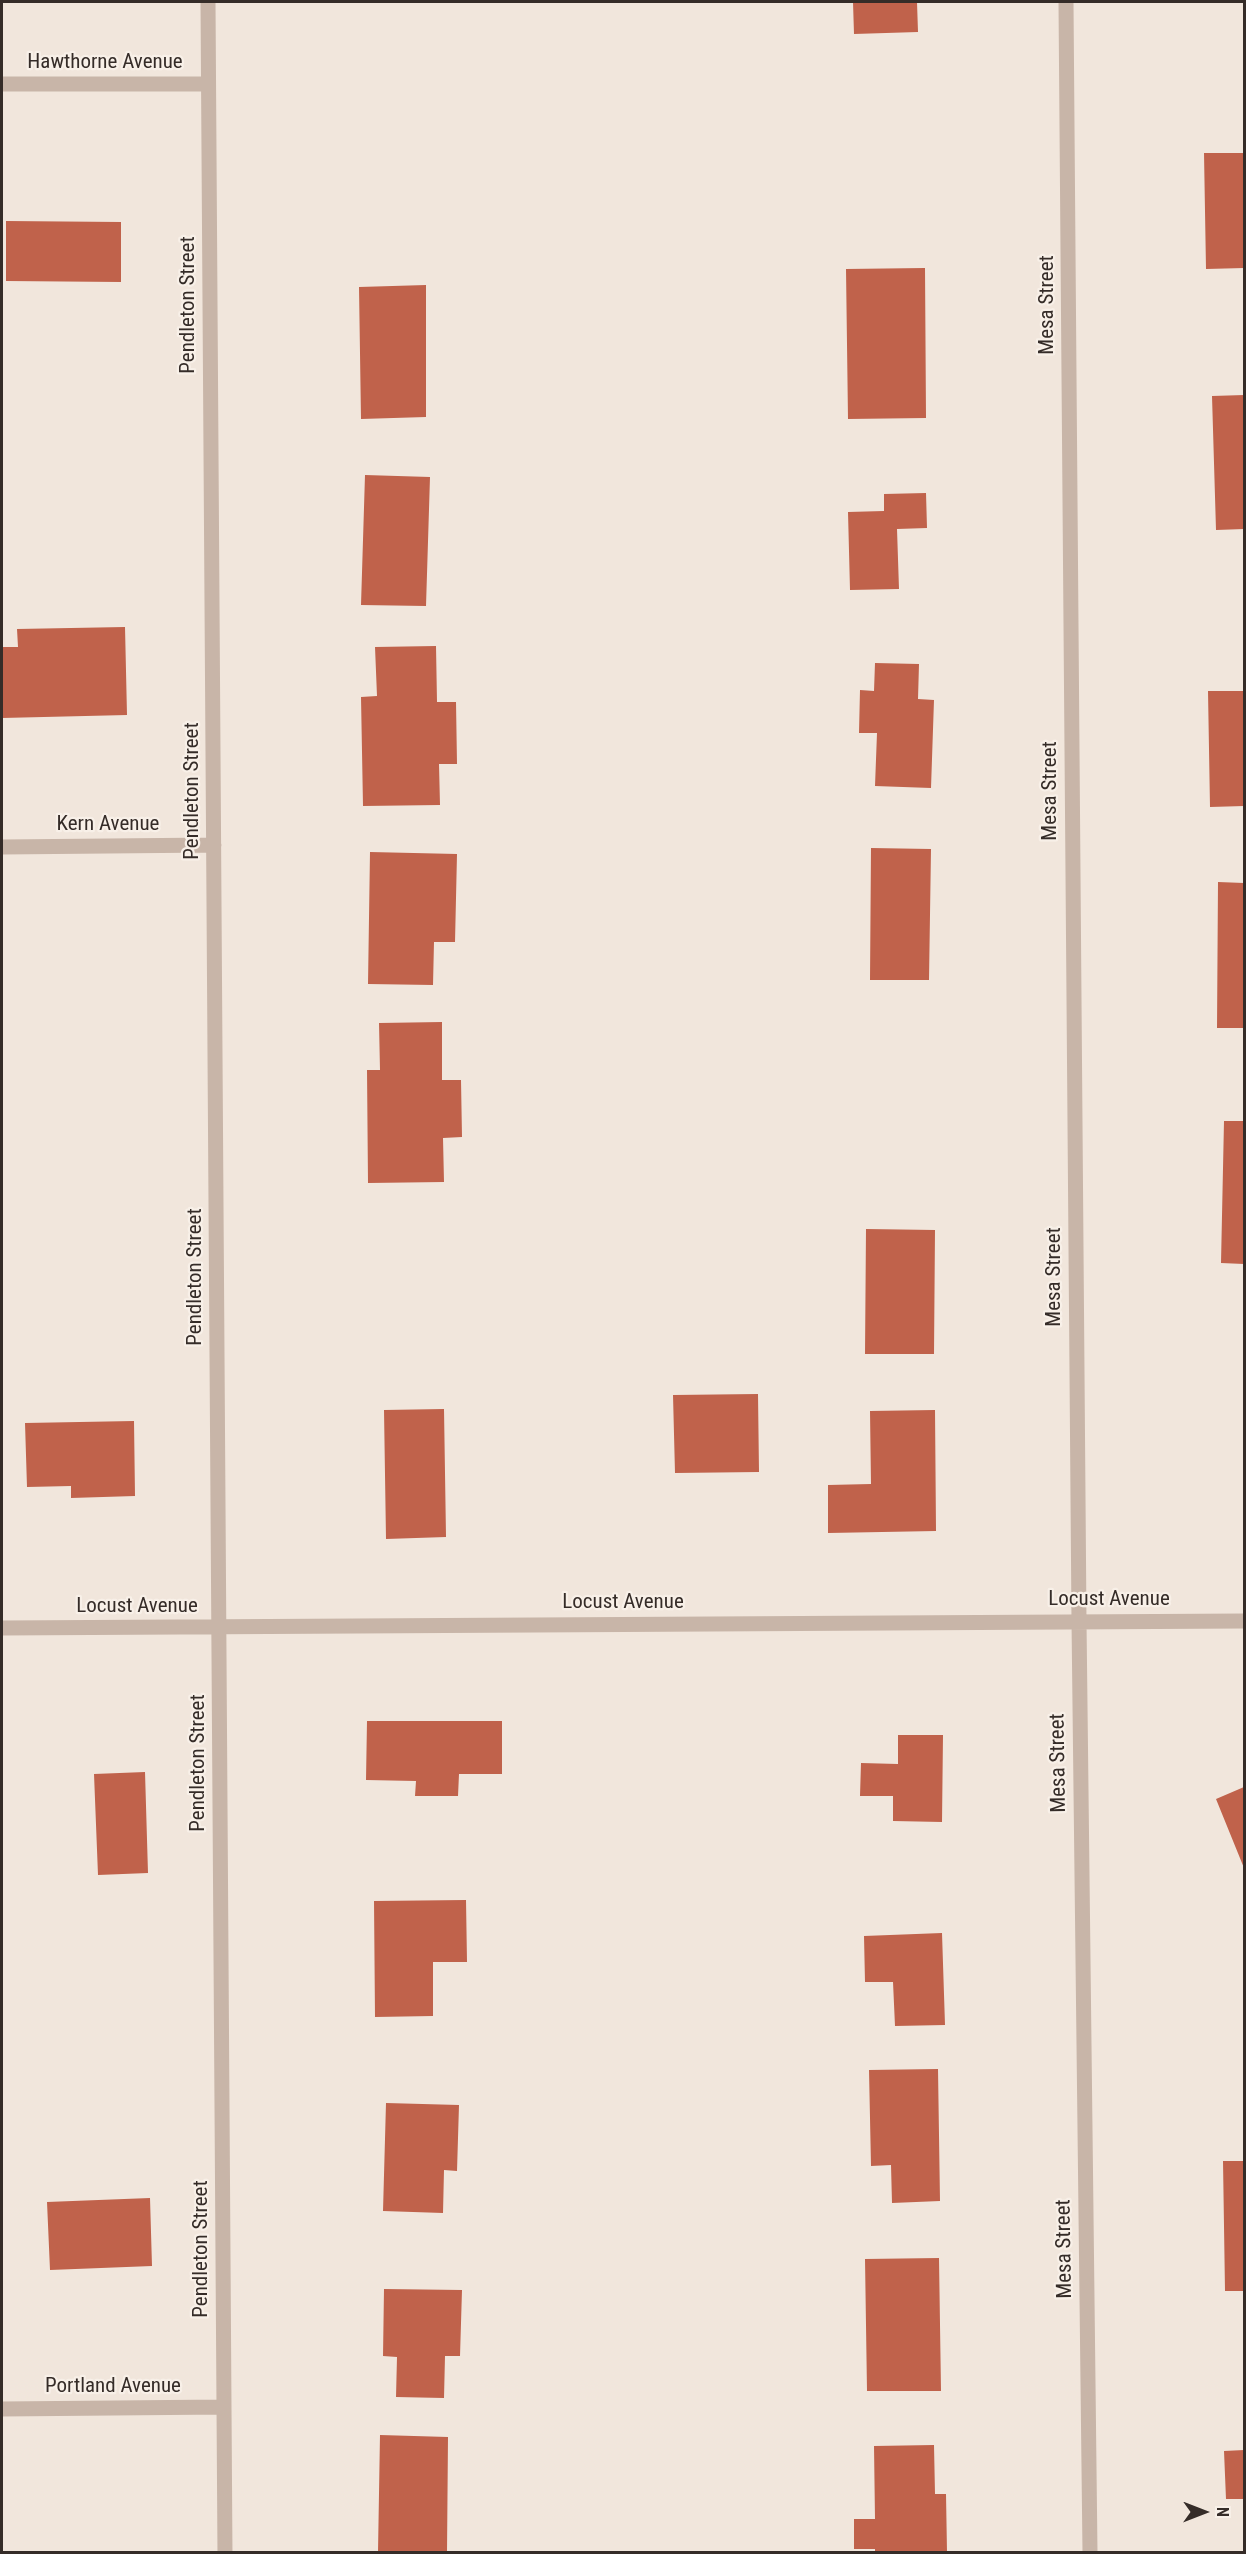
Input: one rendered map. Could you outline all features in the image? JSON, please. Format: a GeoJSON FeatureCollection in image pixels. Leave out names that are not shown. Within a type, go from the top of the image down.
{"type":"FeatureCollection","features":[{"type":"Feature","properties":{"kind":"street","name":"Pendleton Street"},"geometry":{"type":"LineString","coordinates":[[208,2],[225,2553]]}},
{"type":"Feature","properties":{"kind":"street","name":"Mesa Street"},"geometry":{"type":"LineString","coordinates":[[1066,2],[1079,1621],[1090,2553]]}},
{"type":"Feature","properties":{"kind":"street","name":"Hawthorne Avenue"},"geometry":{"type":"LineString","coordinates":[[2,84],[208,84]]}},
{"type":"Feature","properties":{"kind":"street","name":"Kern Avenue"},"geometry":{"type":"LineString","coordinates":[[2,847],[214,845]]}},
{"type":"Feature","properties":{"kind":"street","name":"Locust Avenue"},"geometry":{"type":"LineString","coordinates":[[2,1628],[1245,1621]]}},
{"type":"Feature","properties":{"kind":"street","name":"Portland Avenue"},"geometry":{"type":"LineString","coordinates":[[2,2409],[224,2407]]}},
{"type":"Feature","properties":{"kind":"building"},"geometry":{"type":"Polygon","coordinates":[[[853,2],[917,2],[918,32],[854,34],[853,2]]]}},
{"type":"Feature","properties":{"kind":"building"},"geometry":{"type":"Polygon","coordinates":[[[1204,153],[1244,153],[1244,268],[1206,269],[1204,153]]]}},
{"type":"Feature","properties":{"kind":"building"},"geometry":{"type":"Polygon","coordinates":[[[6,221],[121,222],[121,282],[6,281],[6,221]]]}},
{"type":"Feature","properties":{"kind":"building"},"geometry":{"type":"Polygon","coordinates":[[[925,268],[926,418],[848,419],[846,269],[925,268]]]}},
{"type":"Feature","properties":{"kind":"building"},"geometry":{"type":"Polygon","coordinates":[[[426,285],[426,417],[361,419],[359,287],[426,285]]]}},
{"type":"Feature","properties":{"kind":"building"},"geometry":{"type":"Polygon","coordinates":[[[1244,395],[1244,529],[1216,530],[1212,396],[1244,395]]]}},
{"type":"Feature","properties":{"kind":"building"},"geometry":{"type":"Polygon","coordinates":[[[365,475],[430,477],[426,606],[361,605],[365,475]]]}},
{"type":"Feature","properties":{"kind":"building"},"geometry":{"type":"Polygon","coordinates":[[[926,493],[927,528],[897,529],[899,589],[850,590],[848,512],[884,511],[884,494],[926,493]]]}},
{"type":"Feature","properties":{"kind":"building"},"geometry":{"type":"Polygon","coordinates":[[[125,627],[127,715],[2,718],[2,647],[18,647],[17,629],[125,627]]]}},
{"type":"Feature","properties":{"kind":"building"},"geometry":{"type":"Polygon","coordinates":[[[436,646],[437,702],[456,702],[457,764],[439,764],[440,805],[363,806],[361,697],[377,696],[375,647],[436,646]]]}},
{"type":"Feature","properties":{"kind":"building"},"geometry":{"type":"Polygon","coordinates":[[[875,663],[919,664],[918,699],[934,700],[931,788],[875,786],[877,733],[859,733],[860,690],[874,691],[875,663]]]}},
{"type":"Feature","properties":{"kind":"building"},"geometry":{"type":"Polygon","coordinates":[[[1208,691],[1244,691],[1244,806],[1210,807],[1208,691]]]}},
{"type":"Feature","properties":{"kind":"building"},"geometry":{"type":"Polygon","coordinates":[[[871,848],[931,849],[929,980],[870,980],[871,848]]]}},
{"type":"Feature","properties":{"kind":"building"},"geometry":{"type":"Polygon","coordinates":[[[370,852],[457,854],[455,942],[434,942],[433,985],[368,984],[370,852]]]}},
{"type":"Feature","properties":{"kind":"building"},"geometry":{"type":"Polygon","coordinates":[[[1218,882],[1244,883],[1244,1028],[1217,1028],[1218,882]]]}},
{"type":"Feature","properties":{"kind":"building"},"geometry":{"type":"Polygon","coordinates":[[[442,1022],[442,1080],[461,1080],[462,1137],[443,1138],[444,1182],[368,1183],[367,1070],[380,1070],[379,1023],[442,1022]]]}},
{"type":"Feature","properties":{"kind":"building"},"geometry":{"type":"Polygon","coordinates":[[[1224,1121],[1244,1121],[1244,1264],[1221,1263],[1224,1121]]]}},
{"type":"Feature","properties":{"kind":"building"},"geometry":{"type":"Polygon","coordinates":[[[866,1229],[935,1230],[934,1354],[865,1354],[866,1229]]]}},
{"type":"Feature","properties":{"kind":"building"},"geometry":{"type":"Polygon","coordinates":[[[758,1394],[759,1472],[675,1473],[673,1395],[758,1394]]]}},
{"type":"Feature","properties":{"kind":"building"},"geometry":{"type":"Polygon","coordinates":[[[444,1409],[446,1537],[386,1539],[384,1410],[444,1409]]]}},
{"type":"Feature","properties":{"kind":"building"},"geometry":{"type":"Polygon","coordinates":[[[935,1410],[936,1531],[828,1533],[828,1485],[871,1484],[870,1411],[935,1410]]]}},
{"type":"Feature","properties":{"kind":"building"},"geometry":{"type":"Polygon","coordinates":[[[134,1421],[135,1496],[71,1498],[71,1486],[27,1487],[25,1423],[134,1421]]]}},
{"type":"Feature","properties":{"kind":"building"},"geometry":{"type":"Polygon","coordinates":[[[367,1721],[502,1721],[502,1774],[459,1774],[458,1796],[415,1796],[416,1781],[366,1780],[367,1721]]]}},
{"type":"Feature","properties":{"kind":"building"},"geometry":{"type":"Polygon","coordinates":[[[898,1735],[943,1735],[942,1822],[893,1821],[893,1796],[860,1796],[861,1763],[898,1764],[898,1735]]]}},
{"type":"Feature","properties":{"kind":"building"},"geometry":{"type":"Polygon","coordinates":[[[145,1772],[148,1873],[98,1875],[94,1774],[145,1772]]]}},
{"type":"Feature","properties":{"kind":"building"},"geometry":{"type":"Polygon","coordinates":[[[1244,1787],[1244,1868],[1216,1799],[1244,1787]]]}},
{"type":"Feature","properties":{"kind":"building"},"geometry":{"type":"Polygon","coordinates":[[[466,1900],[467,1962],[433,1962],[433,2016],[375,2017],[374,1901],[466,1900]]]}},
{"type":"Feature","properties":{"kind":"building"},"geometry":{"type":"Polygon","coordinates":[[[942,1933],[945,2025],[895,2026],[893,1982],[865,1982],[864,1936],[942,1933]]]}},
{"type":"Feature","properties":{"kind":"building"},"geometry":{"type":"Polygon","coordinates":[[[938,2069],[940,2201],[892,2203],[891,2165],[871,2166],[869,2070],[938,2069]]]}},
{"type":"Feature","properties":{"kind":"building"},"geometry":{"type":"Polygon","coordinates":[[[386,2103],[459,2105],[457,2171],[444,2170],[443,2213],[383,2211],[386,2103]]]}},
{"type":"Feature","properties":{"kind":"building"},"geometry":{"type":"Polygon","coordinates":[[[1223,2161],[1244,2161],[1244,2291],[1225,2291],[1223,2161]]]}},
{"type":"Feature","properties":{"kind":"building"},"geometry":{"type":"Polygon","coordinates":[[[150,2198],[152,2266],[50,2270],[47,2202],[150,2198]]]}},
{"type":"Feature","properties":{"kind":"building"},"geometry":{"type":"Polygon","coordinates":[[[939,2258],[941,2391],[867,2391],[865,2259],[939,2258]]]}},
{"type":"Feature","properties":{"kind":"building"},"geometry":{"type":"Polygon","coordinates":[[[384,2289],[462,2290],[460,2356],[445,2356],[444,2398],[396,2397],[397,2357],[383,2356],[384,2289]]]}},
{"type":"Feature","properties":{"kind":"building"},"geometry":{"type":"Polygon","coordinates":[[[380,2435],[448,2437],[447,2552],[378,2552],[380,2435]]]}},
{"type":"Feature","properties":{"kind":"building"},"geometry":{"type":"Polygon","coordinates":[[[934,2445],[935,2494],[946,2494],[947,2552],[875,2552],[875,2549],[854,2549],[854,2519],[875,2519],[874,2446],[934,2445]]]}},
{"type":"Feature","properties":{"kind":"building"},"geometry":{"type":"Polygon","coordinates":[[[1244,2450],[1244,2499],[1226,2499],[1224,2451],[1244,2450]]]}}]}
